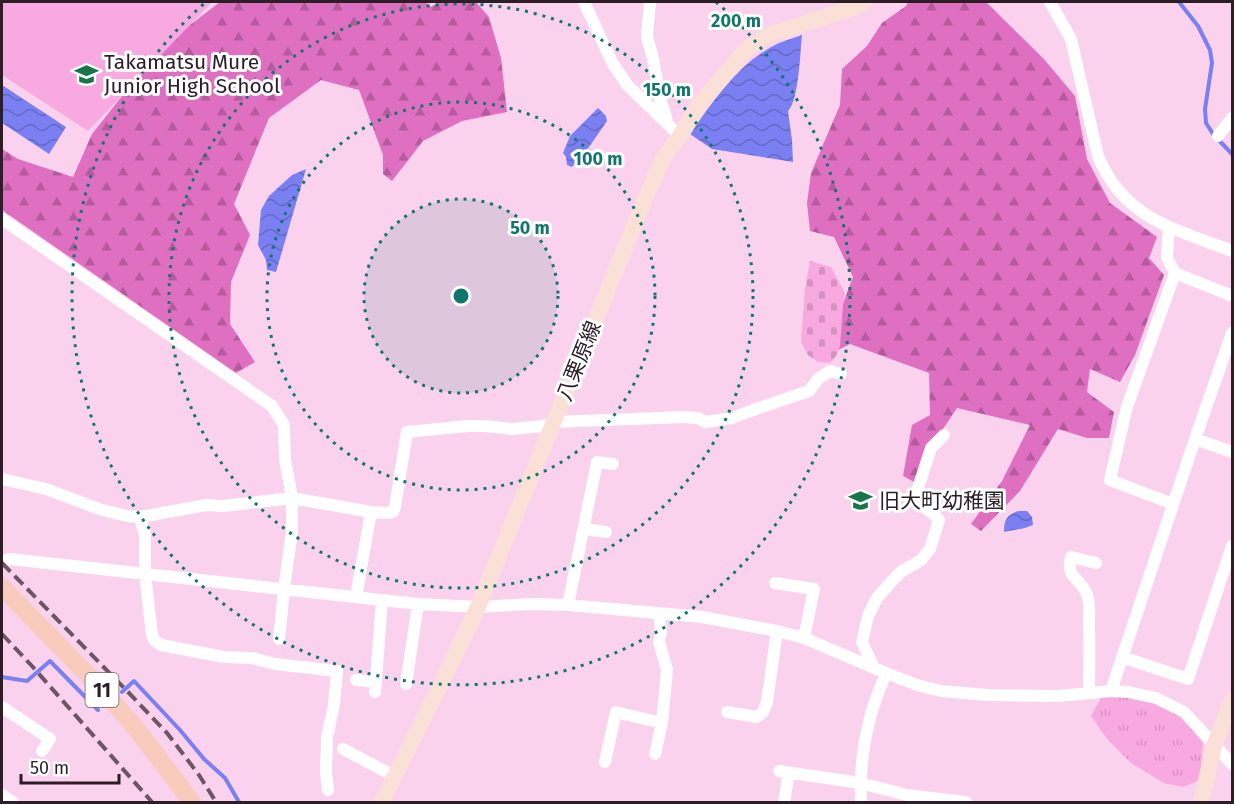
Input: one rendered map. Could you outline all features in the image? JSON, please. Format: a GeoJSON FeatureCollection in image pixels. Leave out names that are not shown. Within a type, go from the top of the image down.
{"type":"FeatureCollection","features":[{"type":"Feature","properties":{"kind":"highway","name":"11"},"geometry":{"type":"LineString","coordinates":[[2,587],[110,698],[192,802]]}},
{"type":"Feature","properties":{"kind":"main road","name":"八栗原線"},"geometry":{"type":"LineString","coordinates":[[382,802],[478,607],[663,159],[700,104],[746,49],[769,35],[856,7],[864,2]]}},
{"type":"Feature","properties":{"kind":"main road"},"geometry":{"type":"LineString","coordinates":[[1201,802],[1214,746],[1233,700]]}},
{"type":"Feature","properties":{"kind":"street"},"geometry":{"type":"LineString","coordinates":[[584,2],[613,64],[628,86],[680,136]]}},
{"type":"Feature","properties":{"kind":"street"},"geometry":{"type":"LineString","coordinates":[[650,2],[647,37],[667,124]]}},
{"type":"Feature","properties":{"kind":"street"},"geometry":{"type":"LineString","coordinates":[[1050,2],[1071,39],[1098,156],[1113,184],[1125,199],[1143,213],[1169,227],[1233,251]]}},
{"type":"Feature","properties":{"kind":"street"},"geometry":{"type":"LineString","coordinates":[[1218,136],[1233,118]]}},
{"type":"Feature","properties":{"kind":"street"},"geometry":{"type":"LineString","coordinates":[[2,219],[272,406],[284,425],[285,459],[292,498],[292,531],[279,639]]}},
{"type":"Feature","properties":{"kind":"street"},"geometry":{"type":"LineString","coordinates":[[1169,227],[1167,258],[1175,273],[1233,296]]}},
{"type":"Feature","properties":{"kind":"street"},"geometry":{"type":"LineString","coordinates":[[1173,504],[1110,480],[1127,407],[1175,273]]}},
{"type":"Feature","properties":{"kind":"street"},"geometry":{"type":"LineString","coordinates":[[1111,691],[1233,333]]}},
{"type":"Feature","properties":{"kind":"street"},"geometry":{"type":"LineString","coordinates":[[2,479],[45,489],[102,510],[140,518],[206,505],[223,506],[292,498],[389,513],[393,512],[395,507],[407,432],[467,426],[512,429],[543,426],[554,422],[683,417],[698,418],[705,422],[732,418],[809,391],[819,378],[830,371],[841,374]]}},
{"type":"Feature","properties":{"kind":"street"},"geometry":{"type":"LineString","coordinates":[[861,802],[863,753],[880,671],[862,642],[868,616],[877,598],[902,571],[921,560],[930,549],[939,520],[932,512],[925,510],[918,501],[918,488],[931,448],[944,435]]}},
{"type":"Feature","properties":{"kind":"street"},"geometry":{"type":"LineString","coordinates":[[1195,439],[1233,452]]}},
{"type":"Feature","properties":{"kind":"street"},"geometry":{"type":"LineString","coordinates":[[568,605],[597,462],[613,464]]}},
{"type":"Feature","properties":{"kind":"street"},"geometry":{"type":"LineString","coordinates":[[356,597],[371,512]]}},
{"type":"Feature","properties":{"kind":"street"},"geometry":{"type":"LineString","coordinates":[[140,518],[145,536],[146,574],[152,635],[155,641],[161,645],[224,657],[252,658],[275,664],[337,671],[334,705],[327,737],[328,790]]}},
{"type":"Feature","properties":{"kind":"street"},"geometry":{"type":"LineString","coordinates":[[584,529],[606,532]]}},
{"type":"Feature","properties":{"kind":"street"},"geometry":{"type":"LineString","coordinates":[[1122,657],[1188,679],[1233,546]]}},
{"type":"Feature","properties":{"kind":"street"},"geometry":{"type":"LineString","coordinates":[[1089,693],[1089,603],[1086,591],[1071,575],[1068,566],[1071,557],[1096,563]]}},
{"type":"Feature","properties":{"kind":"street"},"geometry":{"type":"LineString","coordinates":[[2,561],[10,559],[418,604],[478,607],[568,605],[702,617],[804,638],[880,671],[940,691],[988,695],[1058,696],[1111,691],[1156,698],[1184,712],[1233,764]]}},
{"type":"Feature","properties":{"kind":"street"},"geometry":{"type":"LineString","coordinates":[[775,584],[814,589],[804,638]]}},
{"type":"Feature","properties":{"kind":"street"},"geometry":{"type":"LineString","coordinates":[[356,680],[375,687],[382,600]]}},
{"type":"Feature","properties":{"kind":"street"},"geometry":{"type":"LineString","coordinates":[[406,684],[418,604]]}},
{"type":"Feature","properties":{"kind":"street"},"geometry":{"type":"LineString","coordinates":[[656,754],[662,723],[667,670],[659,642],[661,631],[659,614]]}},
{"type":"Feature","properties":{"kind":"street"},"geometry":{"type":"LineString","coordinates":[[727,712],[757,717],[764,712],[777,631]]}},
{"type":"Feature","properties":{"kind":"street"},"geometry":{"type":"LineString","coordinates":[[2,707],[50,739],[42,751]]}},
{"type":"Feature","properties":{"kind":"street"},"geometry":{"type":"LineString","coordinates":[[605,762],[616,712],[662,723]]}},
{"type":"Feature","properties":{"kind":"street"},"geometry":{"type":"LineString","coordinates":[[343,749],[396,777]]}},
{"type":"Feature","properties":{"kind":"street"},"geometry":{"type":"LineString","coordinates":[[784,802],[784,772],[860,783],[907,795],[966,802]]}},
{"type":"Feature","properties":{"kind":"street"},"geometry":{"type":"LineString","coordinates":[[2,795],[13,802]]}},
{"type":"Feature","properties":{"kind":"green space","name":"Takamatsu Mure Junior High School"},"geometry":{"type":"Polygon","coordinates":[[[2,2],[212,2],[88,131],[2,75],[2,2]]]}},
{"type":"Feature","properties":{"kind":"green space"},"geometry":{"type":"Polygon","coordinates":[[[220,2],[426,2],[430,7],[441,2],[476,2],[489,17],[501,58],[507,112],[462,121],[423,141],[392,181],[383,174],[383,155],[359,90],[321,80],[269,118],[234,204],[250,235],[231,282],[230,324],[255,362],[236,373],[2,210],[2,149],[18,159],[73,177],[92,134],[160,48],[220,2]]]}},
{"type":"Feature","properties":{"kind":"green space"},"geometry":{"type":"Polygon","coordinates":[[[908,2],[986,2],[1043,58],[1075,96],[1087,159],[1110,203],[1157,237],[1149,258],[1164,275],[1135,355],[1120,382],[1090,369],[1087,392],[1114,412],[1109,438],[1087,438],[1058,429],[1020,491],[981,531],[971,524],[1002,481],[1030,425],[957,408],[914,482],[903,476],[912,425],[930,415],[929,373],[850,344],[832,353],[833,330],[853,277],[834,237],[810,231],[807,203],[811,173],[840,105],[842,69],[867,46],[882,23],[906,6],[908,2]]]}},
{"type":"Feature","properties":{"kind":"green space"},"geometry":{"type":"Polygon","coordinates":[[[810,261],[831,267],[844,291],[840,346],[830,363],[818,362],[808,355],[801,342],[805,288],[810,261]]]}},
{"type":"Feature","properties":{"kind":"green space"},"geometry":{"type":"Polygon","coordinates":[[[1103,694],[1156,700],[1182,716],[1203,743],[1200,780],[1183,787],[1164,783],[1131,763],[1107,739],[1091,716],[1103,694]]]}},
{"type":"Feature","properties":{"kind":"water"},"geometry":{"type":"Polygon","coordinates":[[[802,35],[797,87],[788,111],[793,162],[712,149],[690,134],[729,82],[752,60],[779,43],[802,35]]]}},
{"type":"Feature","properties":{"kind":"water"},"geometry":{"type":"Polygon","coordinates":[[[2,85],[66,127],[49,154],[2,123],[2,85]]]}},
{"type":"Feature","properties":{"kind":"water"},"geometry":{"type":"Polygon","coordinates":[[[598,108],[606,116],[607,121],[572,167],[567,165],[563,153],[570,136],[598,108]]]}},
{"type":"Feature","properties":{"kind":"water"},"geometry":{"type":"Polygon","coordinates":[[[306,169],[276,272],[267,270],[266,260],[258,245],[261,210],[269,196],[292,175],[306,169]]]}},
{"type":"Feature","properties":{"kind":"water"},"geometry":{"type":"Polygon","coordinates":[[[1018,511],[1027,511],[1032,517],[1033,525],[1004,532],[1007,518],[1018,511]]]}},
{"type":"Feature","properties":{"kind":"waterway"},"geometry":{"type":"LineString","coordinates":[[1179,2],[1198,26],[1210,50],[1212,63],[1205,109],[1206,123],[1232,154]]}},
{"type":"Feature","properties":{"kind":"waterway"},"geometry":{"type":"LineString","coordinates":[[2,677],[27,681],[50,661],[98,710]]}},
{"type":"Feature","properties":{"kind":"waterway"},"geometry":{"type":"LineString","coordinates":[[122,692],[134,681],[204,759],[225,778],[239,802]]}},
{"type":"Feature","properties":{"kind":"railway"},"geometry":{"type":"LineString","coordinates":[[2,563],[167,733],[216,802]]}},
{"type":"Feature","properties":{"kind":"railway"},"geometry":{"type":"LineString","coordinates":[[2,634],[152,802]]}},
{"type":"Feature","properties":{"kind":"place","name":"Takamatsu Mure Junior High School"},"geometry":{"type":"Point","coordinates":[86,74]}},
{"type":"Feature","properties":{"kind":"place","name":"旧大町幼稚園"},"geometry":{"type":"Point","coordinates":[861,501]}}]}
